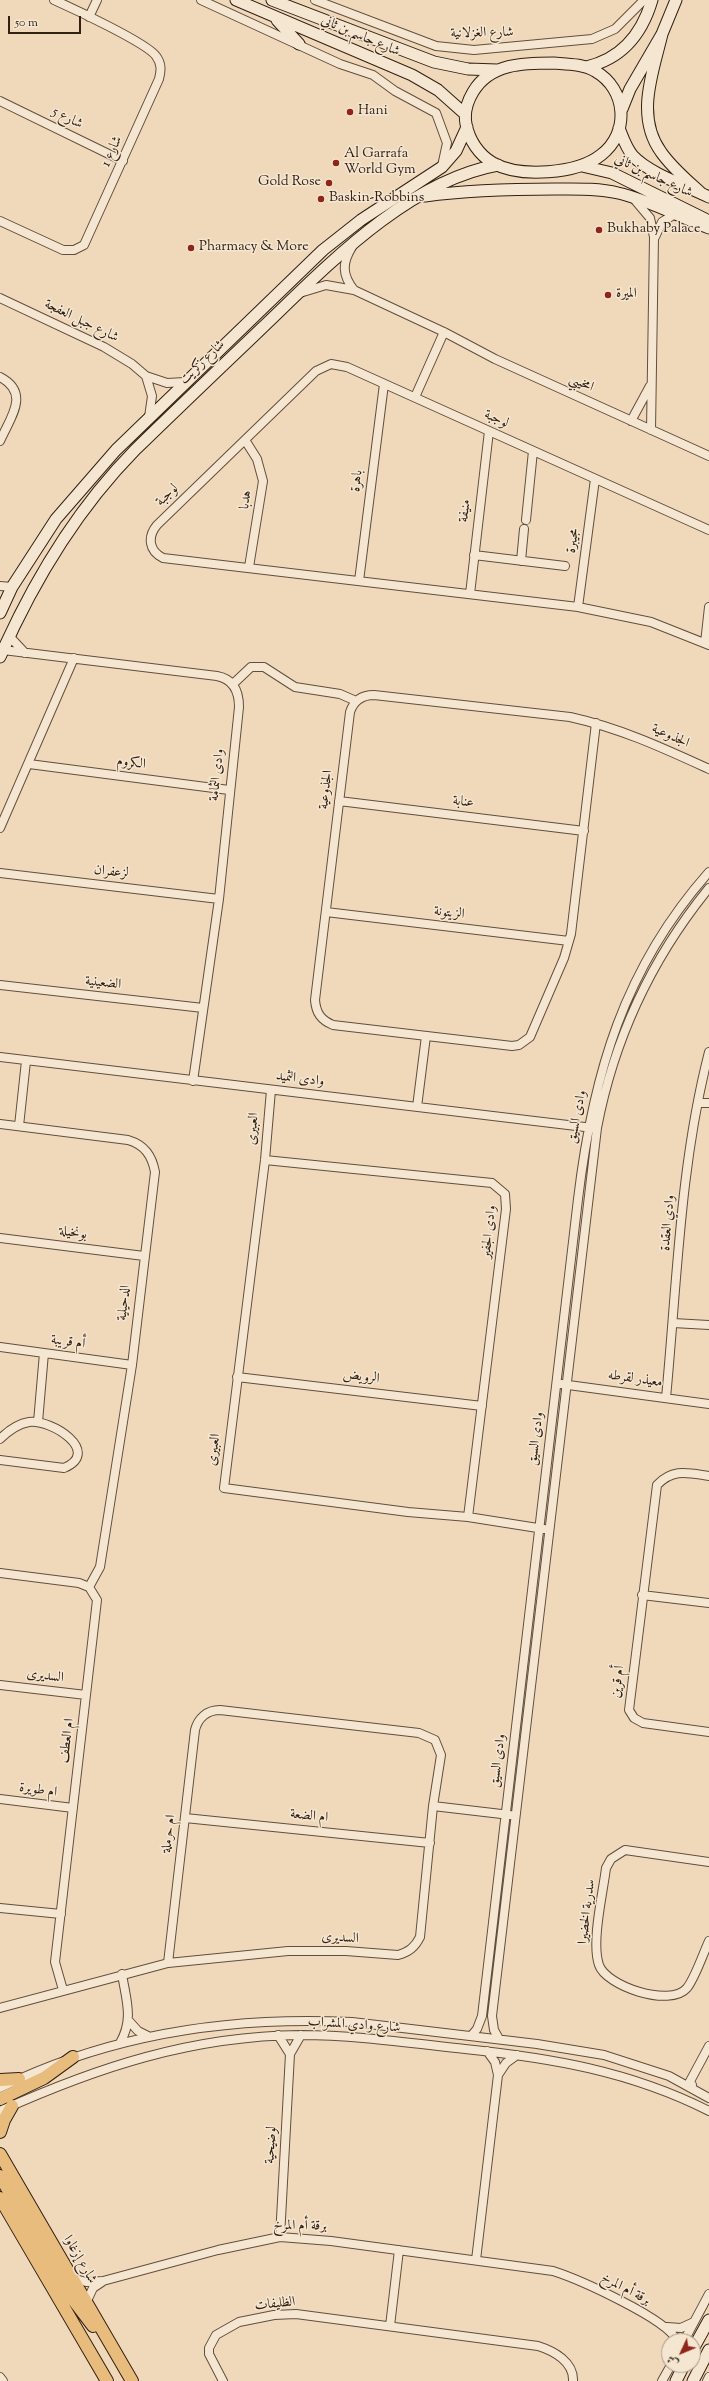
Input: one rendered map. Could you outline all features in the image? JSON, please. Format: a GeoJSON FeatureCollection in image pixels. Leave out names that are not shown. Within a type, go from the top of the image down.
{"type":"FeatureCollection","features":[{"type":"Feature","properties":{"kind":"main road","name":"شارع جاسم بن ثاني"},"geometry":{"type":"LineString","coordinates":[[236,0],[412,75],[438,90],[465,114]]}},
{"type":"Feature","properties":{"kind":"main road","name":"شارع جاسم بن ثاني"},"geometry":{"type":"LineString","coordinates":[[272,0],[434,62],[457,67],[498,70]]}},
{"type":"Feature","properties":{"kind":"main road"},"geometry":{"type":"LineString","coordinates":[[586,67],[609,60],[627,47],[644,21],[652,0]]}},
{"type":"Feature","properties":{"kind":"main road"},"geometry":{"type":"LineString","coordinates":[[621,111],[630,89],[662,34],[676,0]]}},
{"type":"Feature","properties":{"kind":"main road"},"geometry":{"type":"LineString","coordinates":[[274,17],[299,44]]}},
{"type":"Feature","properties":{"kind":"main road"},"geometry":{"type":"LineString","coordinates":[[662,34],[648,93],[647,109],[649,127],[661,153],[705,196]]}},
{"type":"Feature","properties":{"kind":"main road"},"geometry":{"type":"LineString","coordinates":[[542,63],[586,67],[595,70],[611,84],[619,98],[621,111],[619,128],[613,142],[604,153],[582,166],[548,172],[524,171],[498,165],[485,157],[475,147],[467,127],[465,114],[469,100],[475,88],[490,74],[519,64],[542,63]]}},
{"type":"Feature","properties":{"kind":"main road","name":"شارع زكريت"},"geometry":{"type":"LineString","coordinates":[[0,613],[6,591],[63,510],[101,466],[149,417],[323,250],[361,220],[442,168],[456,151],[467,127]]}},
{"type":"Feature","properties":{"kind":"main road","name":"شارع جاسم بن ثاني"},"geometry":{"type":"LineString","coordinates":[[619,128],[625,145],[633,156],[642,163],[705,196]]}},
{"type":"Feature","properties":{"kind":"main road","name":"شارع زكريت"},"geometry":{"type":"LineString","coordinates":[[2,654],[60,544],[112,475],[135,450],[297,294],[354,243],[416,198],[465,173],[498,165]]}},
{"type":"Feature","properties":{"kind":"main road","name":"شارع جاسم بن ثاني"},"geometry":{"type":"LineString","coordinates":[[582,166],[612,173],[709,221]]}},
{"type":"Feature","properties":{"kind":"main road"},"geometry":{"type":"LineString","coordinates":[[416,198],[459,191],[501,189],[580,189],[612,192],[627,196],[709,228]]}},
{"type":"Feature","properties":{"kind":"main road"},"geometry":{"type":"LineString","coordinates":[[0,2099],[44,2078],[73,2057]]}},
{"type":"Feature","properties":{"kind":"main road"},"geometry":{"type":"LineString","coordinates":[[0,2080],[19,2078]]}},
{"type":"Feature","properties":{"kind":"main road"},"geometry":{"type":"LineString","coordinates":[[0,2132],[4,2120],[12,2106]]}},
{"type":"Feature","properties":{"kind":"main road","name":"شارع إزغاوا"},"geometry":{"type":"LineString","coordinates":[[0,2154],[132,2381]]}},
{"type":"Feature","properties":{"kind":"main road"},"geometry":{"type":"LineString","coordinates":[[0,2176],[68,2293],[88,2320],[112,2346]]}},
{"type":"Feature","properties":{"kind":"main road"},"geometry":{"type":"LineString","coordinates":[[0,2198],[107,2381]]}},
{"type":"Feature","properties":{"kind":"main road"},"geometry":{"type":"LineString","coordinates":[[701,2334],[709,2320]]}},
{"type":"Feature","properties":{"kind":"main road"},"geometry":{"type":"LineString","coordinates":[[693,2381],[709,2350]]}},
{"type":"Feature","properties":{"kind":"street","name":"شارع 1"},"geometry":{"type":"LineString","coordinates":[[0,223],[63,250],[80,248],[88,240],[159,79],[161,70],[160,62],[155,54],[89,17],[54,0]]}},
{"type":"Feature","properties":{"kind":"street"},"geometry":{"type":"LineString","coordinates":[[89,17],[97,0]]}},
{"type":"Feature","properties":{"kind":"street"},"geometry":{"type":"LineString","coordinates":[[201,0],[340,64],[373,75],[395,90],[436,113],[447,143],[442,168]]}},
{"type":"Feature","properties":{"kind":"street","name":"شارع الغزلانية"},"geometry":{"type":"LineString","coordinates":[[315,0],[436,46],[474,50],[592,39],[615,29],[644,0]]}},
{"type":"Feature","properties":{"kind":"street","name":"شارع 5"},"geometry":{"type":"LineString","coordinates":[[0,101],[123,161]]}},
{"type":"Feature","properties":{"kind":"street"},"geometry":{"type":"LineString","coordinates":[[627,196],[646,212],[652,224],[654,238],[650,386],[651,430]]}},
{"type":"Feature","properties":{"kind":"street"},"geometry":{"type":"LineString","coordinates":[[654,238],[662,222],[675,214]]}},
{"type":"Feature","properties":{"kind":"street"},"geometry":{"type":"LineString","coordinates":[[354,243],[344,266],[346,280],[354,290]]}},
{"type":"Feature","properties":{"kind":"street","name":"امخيبي"},"geometry":{"type":"LineString","coordinates":[[297,294],[326,284],[354,290],[444,332],[495,359],[709,456]]}},
{"type":"Feature","properties":{"kind":"street","name":"شارع جبل العفجة"},"geometry":{"type":"LineString","coordinates":[[0,298],[104,347],[125,360],[146,376],[167,383],[185,382]]}},
{"type":"Feature","properties":{"kind":"street"},"geometry":{"type":"LineString","coordinates":[[414,397],[444,332]]}},
{"type":"Feature","properties":{"kind":"street","name":"لوجبة"},"geometry":{"type":"LineString","coordinates":[[707,644],[651,622],[578,607],[163,558],[154,552],[150,541],[151,535],[157,525],[323,366],[339,364],[709,530]]}},
{"type":"Feature","properties":{"kind":"street"},"geometry":{"type":"LineString","coordinates":[[146,376],[152,396],[149,417]]}},
{"type":"Feature","properties":{"kind":"street"},"geometry":{"type":"LineString","coordinates":[[0,377],[11,383],[17,392],[18,402],[0,441]]}},
{"type":"Feature","properties":{"kind":"street","name":"باهرة"},"geometry":{"type":"LineString","coordinates":[[359,581],[384,384]]}},
{"type":"Feature","properties":{"kind":"street"},"geometry":{"type":"LineString","coordinates":[[631,421],[650,386]]}},
{"type":"Feature","properties":{"kind":"street","name":"منيفة"},"geometry":{"type":"LineString","coordinates":[[470,594],[489,431]]}},
{"type":"Feature","properties":{"kind":"street","name":"هدبا"},"geometry":{"type":"LineString","coordinates":[[245,440],[257,459],[263,481],[249,567]]}},
{"type":"Feature","properties":{"kind":"street"},"geometry":{"type":"LineString","coordinates":[[526,520],[533,451]]}},
{"type":"Feature","properties":{"kind":"street","name":"مجيبرة"},"geometry":{"type":"LineString","coordinates":[[578,607],[595,479]]}},
{"type":"Feature","properties":{"kind":"street"},"geometry":{"type":"LineString","coordinates":[[521,561],[524,529]]}},
{"type":"Feature","properties":{"kind":"street"},"geometry":{"type":"LineString","coordinates":[[474,555],[565,566]]}},
{"type":"Feature","properties":{"kind":"street"},"geometry":{"type":"LineString","coordinates":[[0,586],[6,591]]}},
{"type":"Feature","properties":{"kind":"street"},"geometry":{"type":"LineString","coordinates":[[707,644],[709,608]]}},
{"type":"Feature","properties":{"kind":"street"},"geometry":{"type":"LineString","coordinates":[[10,637],[25,653]]}},
{"type":"Feature","properties":{"kind":"street"},"geometry":{"type":"LineString","coordinates":[[2,654],[25,653],[74,658],[217,676],[233,684],[251,667],[264,667],[295,687],[340,694],[356,700]]}},
{"type":"Feature","properties":{"kind":"street"},"geometry":{"type":"LineString","coordinates":[[0,828],[74,658]]}},
{"type":"Feature","properties":{"kind":"street","name":"وادى الثمامة"},"geometry":{"type":"LineString","coordinates":[[193,1081],[218,899],[239,707],[238,695],[233,684]]}},
{"type":"Feature","properties":{"kind":"street","name":"الجذوعية"},"geometry":{"type":"LineString","coordinates":[[596,723],[570,941],[534,1031],[525,1042],[512,1046],[332,1025],[321,1018],[317,1013],[315,1000],[350,712],[356,700],[362,696],[374,695],[570,717],[596,723],[631,734],[709,769]]}},
{"type":"Feature","properties":{"kind":"street","name":"الكروم"},"geometry":{"type":"LineString","coordinates":[[29,764],[229,790]]}},
{"type":"Feature","properties":{"kind":"street","name":"عنابة"},"geometry":{"type":"LineString","coordinates":[[339,801],[584,831]]}},
{"type":"Feature","properties":{"kind":"street","name":"وادى السيق"},"geometry":{"type":"LineString","coordinates":[[471,2036],[477,2028],[482,2016],[588,1127],[603,1062],[627,999],[665,930],[709,872]]}},
{"type":"Feature","properties":{"kind":"street","name":"لزعفران"},"geometry":{"type":"LineString","coordinates":[[0,873],[218,899]]}},
{"type":"Feature","properties":{"kind":"street","name":"وادى السيق"},"geometry":{"type":"LineString","coordinates":[[499,2039],[492,2026],[492,2016],[597,1128],[612,1067],[633,1010],[650,974],[670,942],[709,888]]}},
{"type":"Feature","properties":{"kind":"street","name":"الزيتونة"},"geometry":{"type":"LineString","coordinates":[[326,912],[570,941]]}},
{"type":"Feature","properties":{"kind":"street","name":"الضعينية"},"geometry":{"type":"LineString","coordinates":[[0,985],[203,1008]]}},
{"type":"Feature","properties":{"kind":"street"},"geometry":{"type":"LineString","coordinates":[[417,1107],[426,1036]]}},
{"type":"Feature","properties":{"kind":"street","name":"وادي العقدة"},"geometry":{"type":"LineString","coordinates":[[666,1398],[685,1196],[700,1087],[709,1052]]}},
{"type":"Feature","properties":{"kind":"street","name":"وادى الثميد"},"geometry":{"type":"LineString","coordinates":[[0,1057],[597,1128]]}},
{"type":"Feature","properties":{"kind":"street"},"geometry":{"type":"LineString","coordinates":[[19,1126],[26,1061]]}},
{"type":"Feature","properties":{"kind":"street"},"geometry":{"type":"LineString","coordinates":[[700,1087],[709,1089]]}},
{"type":"Feature","properties":{"kind":"street","name":"العبيرى"},"geometry":{"type":"LineString","coordinates":[[270,1090],[264,1160],[224,1488],[408,1512],[468,1517],[549,1530]]}},
{"type":"Feature","properties":{"kind":"street"},"geometry":{"type":"LineString","coordinates":[[698,1103],[709,1103]]}},
{"type":"Feature","properties":{"kind":"street","name":"الدحيلية"},"geometry":{"type":"LineString","coordinates":[[0,1124],[128,1140],[144,1148],[152,1158],[155,1172],[132,1365],[100,1567],[89,1587]]}},
{"type":"Feature","properties":{"kind":"street","name":"وادى الجفير"},"geometry":{"type":"LineString","coordinates":[[264,1160],[492,1183],[505,1194],[506,1209],[468,1517]]}},
{"type":"Feature","properties":{"kind":"street","name":"بونخيلة"},"geometry":{"type":"LineString","coordinates":[[0,1238],[144,1256]]}},
{"type":"Feature","properties":{"kind":"street"},"geometry":{"type":"LineString","coordinates":[[673,1323],[709,1325]]}},
{"type":"Feature","properties":{"kind":"street","name":"أم قريبة"},"geometry":{"type":"LineString","coordinates":[[0,1347],[132,1365]]}},
{"type":"Feature","properties":{"kind":"street"},"geometry":{"type":"LineString","coordinates":[[38,1422],[44,1353]]}},
{"type":"Feature","properties":{"kind":"street","name":"الرويض"},"geometry":{"type":"LineString","coordinates":[[237,1377],[482,1406]]}},
{"type":"Feature","properties":{"kind":"street","name":"معيذر لقرطه"},"geometry":{"type":"LineString","coordinates":[[557,1383],[709,1404]]}},
{"type":"Feature","properties":{"kind":"street"},"geometry":{"type":"LineString","coordinates":[[0,1439],[21,1424],[38,1422],[54,1428],[75,1443],[78,1450],[76,1459],[71,1465],[64,1468],[0,1460]]}},
{"type":"Feature","properties":{"kind":"street","name":"أم قرين"},"geometry":{"type":"LineString","coordinates":[[709,1476],[676,1472],[664,1477],[657,1485],[642,1595],[629,1710],[634,1718],[643,1723],[709,1732]]}},
{"type":"Feature","properties":{"kind":"street"},"geometry":{"type":"LineString","coordinates":[[0,1573],[79,1583],[89,1587]]}},
{"type":"Feature","properties":{"kind":"street","name":"ام العطف"},"geometry":{"type":"LineString","coordinates":[[63,1990],[55,1962],[97,1604],[95,1595],[89,1587]]}},
{"type":"Feature","properties":{"kind":"street"},"geometry":{"type":"LineString","coordinates":[[642,1595],[709,1603]]}},
{"type":"Feature","properties":{"kind":"street","name":"السديرى"},"geometry":{"type":"LineString","coordinates":[[0,1685],[86,1695]]}},
{"type":"Feature","properties":{"kind":"street","name":"السديرى"},"geometry":{"type":"LineString","coordinates":[[0,2008],[122,1974],[168,1963],[288,1951],[346,1951],[398,1955],[405,1953],[417,1944],[420,1937],[433,1806],[441,1755],[439,1747],[428,1735],[220,1710],[208,1713]]}},
{"type":"Feature","properties":{"kind":"street","name":"ام حرملة"},"geometry":{"type":"LineString","coordinates":[[168,1963],[196,1726],[208,1713]]}},
{"type":"Feature","properties":{"kind":"street","name":"ام طويرة"},"geometry":{"type":"LineString","coordinates":[[0,1798],[73,1808]]}},
{"type":"Feature","properties":{"kind":"street"},"geometry":{"type":"LineString","coordinates":[[433,1806],[515,1815]]}},
{"type":"Feature","properties":{"kind":"street","name":"ام الضعة"},"geometry":{"type":"LineString","coordinates":[[185,1818],[430,1843]]}},
{"type":"Feature","properties":{"kind":"street","name":"سدرية الخضيرا"},"geometry":{"type":"LineString","coordinates":[[709,1862],[625,1850],[611,1859],[606,1868],[595,1952],[599,1967],[609,1979],[653,1996],[675,1997],[687,1988],[709,1941]]}},
{"type":"Feature","properties":{"kind":"street"},"geometry":{"type":"LineString","coordinates":[[2,1907],[61,1914]]}},
{"type":"Feature","properties":{"kind":"street"},"geometry":{"type":"LineString","coordinates":[[120,2043],[126,2033],[129,2021],[122,1974]]}},
{"type":"Feature","properties":{"kind":"street","name":"شارع وادي المشراب"},"geometry":{"type":"LineString","coordinates":[[0,2088],[19,2078],[73,2057],[148,2036],[225,2024],[289,2020],[352,2022],[499,2039],[604,2055],[648,2068],[709,2093]]}},
{"type":"Feature","properties":{"kind":"street"},"geometry":{"type":"LineString","coordinates":[[129,2021],[138,2031],[148,2036]]}},
{"type":"Feature","properties":{"kind":"street"},"geometry":{"type":"LineString","coordinates":[[278,2035],[290,2054]]}},
{"type":"Feature","properties":{"kind":"street","name":"شارع وادي المشراب"},"geometry":{"type":"LineString","coordinates":[[0,2111],[64,2082],[131,2060],[203,2044],[278,2035],[339,2036],[487,2051],[586,2066],[635,2080],[672,2094],[709,2111]]}},
{"type":"Feature","properties":{"kind":"street","name":"لوضيحية"},"geometry":{"type":"LineString","coordinates":[[280,2237],[290,2054],[301,2035]]}},
{"type":"Feature","properties":{"kind":"street"},"geometry":{"type":"LineString","coordinates":[[688,2085],[706,2059],[709,2046]]}},
{"type":"Feature","properties":{"kind":"street"},"geometry":{"type":"LineString","coordinates":[[476,2260],[498,2075],[495,2062],[487,2051]]}},
{"type":"Feature","properties":{"kind":"street"},"geometry":{"type":"LineString","coordinates":[[498,2075],[506,2063],[517,2055]]}},
{"type":"Feature","properties":{"kind":"street","name":"شارع وادي المشراب"},"geometry":{"type":"LineString","coordinates":[[688,2085],[709,2098]]}},
{"type":"Feature","properties":{"kind":"street"},"geometry":{"type":"LineString","coordinates":[[672,2094],[709,2117]]}},
{"type":"Feature","properties":{"kind":"street","name":"برقة أم المرخ"},"geometry":{"type":"LineString","coordinates":[[72,2278],[86,2282],[103,2281],[218,2250],[280,2237],[400,2250],[540,2268],[565,2274],[667,2327],[671,2333]]}},
{"type":"Feature","properties":{"kind":"street"},"geometry":{"type":"LineString","coordinates":[[390,2326],[400,2250]]}},
{"type":"Feature","properties":{"kind":"street"},"geometry":{"type":"LineString","coordinates":[[86,2303],[93,2288],[103,2281]]}},
{"type":"Feature","properties":{"kind":"street"},"geometry":{"type":"LineString","coordinates":[[688,2333],[709,2294]]}},
{"type":"Feature","properties":{"kind":"street","name":"الظليفات"},"geometry":{"type":"LineString","coordinates":[[223,2381],[210,2360],[209,2348],[216,2335],[239,2322],[285,2314],[390,2326],[538,2346],[558,2355],[566,2362],[571,2368],[573,2381]]}},
{"type":"Feature","properties":{"kind":"street"},"geometry":{"type":"LineString","coordinates":[[667,2327],[681,2328],[694,2322]]}},
{"type":"Feature","properties":{"kind":"street"},"geometry":{"type":"LineString","coordinates":[[0,2377],[2,2381]]}},
{"type":"Feature","properties":{"kind":"street"},"geometry":{"type":"LineString","coordinates":[[707,2381],[709,2377]]}},
{"type":"Feature","properties":{"kind":"place","name":"Hani"},"geometry":{"type":"Point","coordinates":[350,112]}},
{"type":"Feature","properties":{"kind":"place","name":"Al Garrafa World Gym"},"geometry":{"type":"Point","coordinates":[336,163]}},
{"type":"Feature","properties":{"kind":"place","name":"Gold Rose"},"geometry":{"type":"Point","coordinates":[329,183]}},
{"type":"Feature","properties":{"kind":"place","name":"Baskin-Robbins"},"geometry":{"type":"Point","coordinates":[321,199]}},
{"type":"Feature","properties":{"kind":"place","name":"Bukhaby Palace"},"geometry":{"type":"Point","coordinates":[599,230]}},
{"type":"Feature","properties":{"kind":"place","name":"Pharmacy & More"},"geometry":{"type":"Point","coordinates":[191,248]}},
{"type":"Feature","properties":{"kind":"place","name":"الميرة"},"geometry":{"type":"Point","coordinates":[608,295]}}]}
